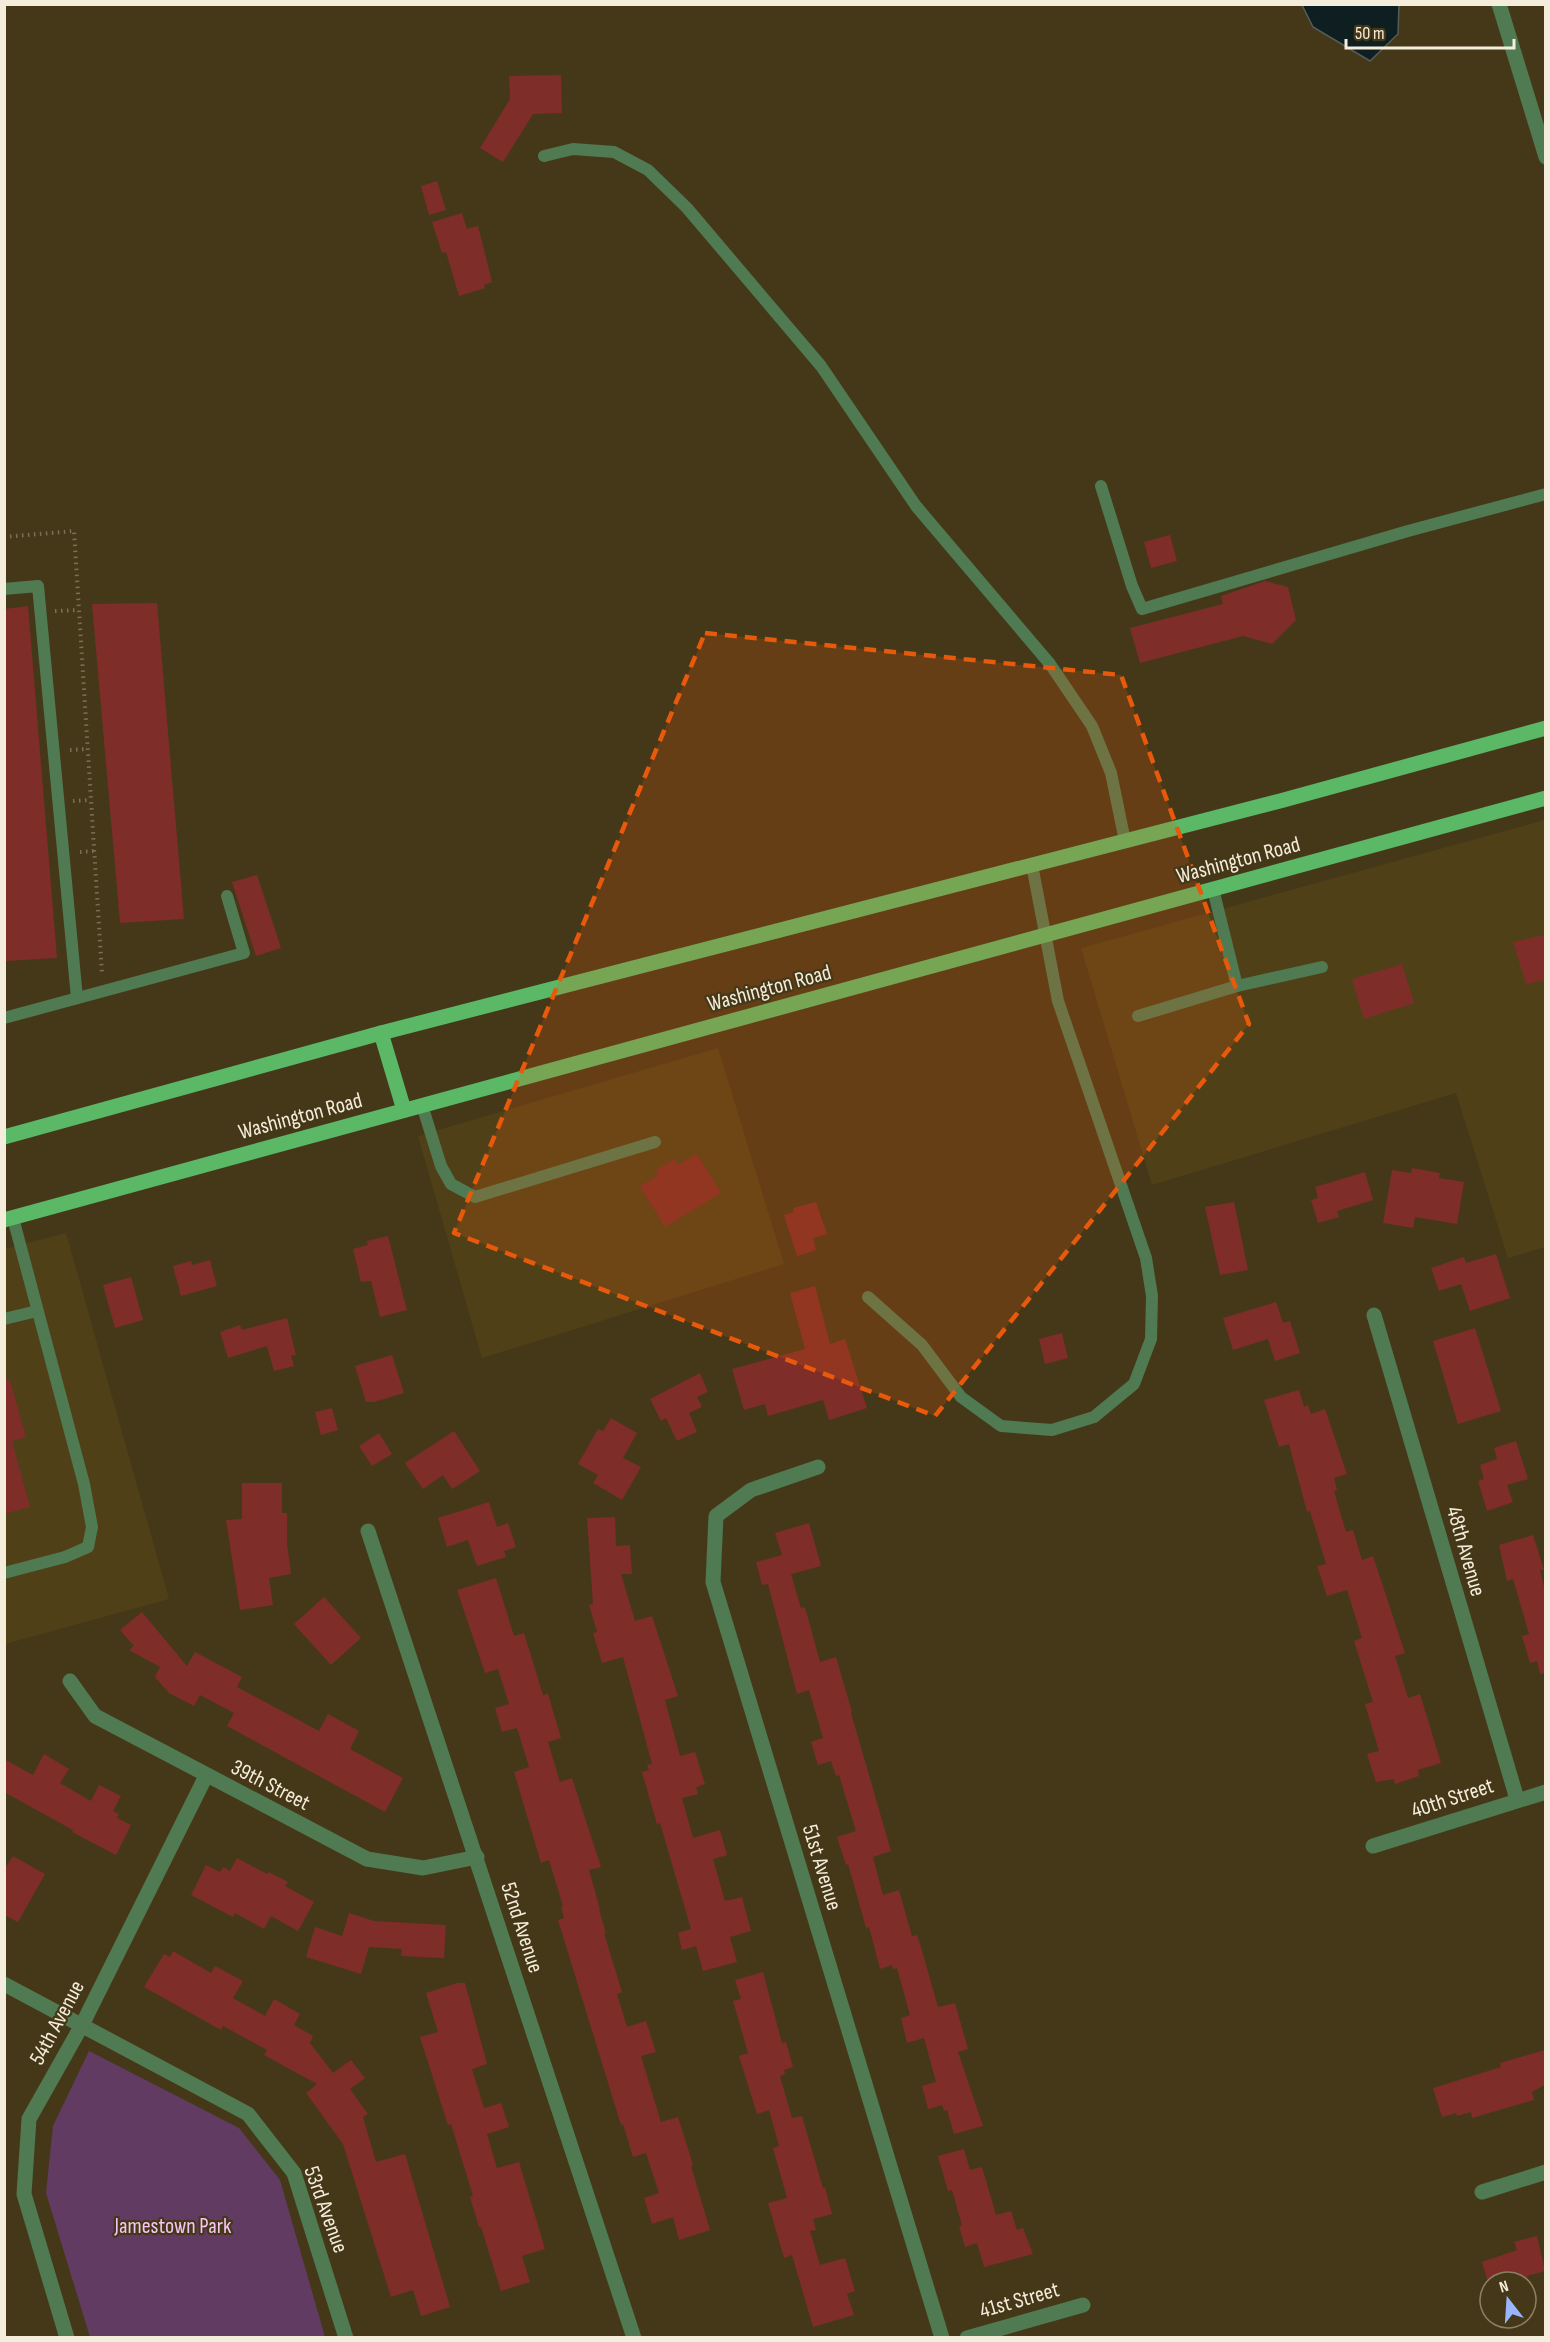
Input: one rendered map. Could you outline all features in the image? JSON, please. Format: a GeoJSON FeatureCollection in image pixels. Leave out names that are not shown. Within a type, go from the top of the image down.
{"type":"FeatureCollection","features":[{"type":"Feature","properties":{"kind":"main road","name":"Washington Road"},"geometry":{"type":"LineString","coordinates":[[4,1137],[381,1033],[1125,841],[1545,728]]}},
{"type":"Feature","properties":{"kind":"main road","name":"Washington Road"},"geometry":{"type":"LineString","coordinates":[[9,1219],[1545,798]]}},
{"type":"Feature","properties":{"kind":"main road"},"geometry":{"type":"LineString","coordinates":[[381,1033],[404,1110]]}},
{"type":"Feature","properties":{"kind":"street"},"geometry":{"type":"LineString","coordinates":[[1499,4],[1545,157]]}},
{"type":"Feature","properties":{"kind":"street","name":"48th Avenue"},"geometry":{"type":"LineString","coordinates":[[1374,1315],[1517,1799]]}},
{"type":"Feature","properties":{"kind":"street","name":"51st Avenue"},"geometry":{"type":"LineString","coordinates":[[818,1467],[751,1490],[716,1516],[713,1582],[942,2337]]}},
{"type":"Feature","properties":{"kind":"street","name":"52nd Avenue"},"geometry":{"type":"LineString","coordinates":[[368,1531],[634,2337]]}},
{"type":"Feature","properties":{"kind":"street","name":"39th Street"},"geometry":{"type":"LineString","coordinates":[[70,1681],[94,1716],[367,1859],[423,1868],[477,1857]]}},
{"type":"Feature","properties":{"kind":"street","name":"54th Avenue"},"geometry":{"type":"LineString","coordinates":[[67,2337],[24,2194],[29,2119],[82,2025],[206,1776]]}},
{"type":"Feature","properties":{"kind":"street","name":"40th Street"},"geometry":{"type":"LineString","coordinates":[[1373,1846],[1545,1792]]}},
{"type":"Feature","properties":{"kind":"street","name":"53rd Avenue"},"geometry":{"type":"LineString","coordinates":[[4,1984],[248,2114],[294,2173],[346,2337]]}},
{"type":"Feature","properties":{"kind":"street"},"geometry":{"type":"LineString","coordinates":[[1482,2192],[1545,2172]]}},
{"type":"Feature","properties":{"kind":"street","name":"41st Street"},"geometry":{"type":"LineString","coordinates":[[967,2337],[1083,2305]]}},
{"type":"Feature","properties":{"kind":"lane"},"geometry":{"type":"LineString","coordinates":[[544,156],[573,150],[614,152],[648,170],[687,208],[823,368],[916,506],[1050,664],[1092,726],[1111,773],[1125,841]]}},
{"type":"Feature","properties":{"kind":"lane"},"geometry":{"type":"LineString","coordinates":[[1101,486],[1132,586],[1142,609],[1396,534],[1545,494]]}},
{"type":"Feature","properties":{"kind":"lane"},"geometry":{"type":"LineString","coordinates":[[4,589],[38,586],[77,998]]}},
{"type":"Feature","properties":{"kind":"lane"},"geometry":{"type":"LineString","coordinates":[[868,1297],[922,1345],[961,1397],[1001,1426],[1052,1430],[1094,1417],[1134,1384],[1151,1339],[1152,1296],[1146,1258],[1058,1000],[1032,865]]}},
{"type":"Feature","properties":{"kind":"lane"},"geometry":{"type":"LineString","coordinates":[[1213,889],[1237,986]]}},
{"type":"Feature","properties":{"kind":"lane"},"geometry":{"type":"LineString","coordinates":[[5,1014],[77,998],[244,953],[227,896]]}},
{"type":"Feature","properties":{"kind":"lane"},"geometry":{"type":"LineString","coordinates":[[1138,1016],[1237,986],[1322,967]]}},
{"type":"Feature","properties":{"kind":"lane"},"geometry":{"type":"LineString","coordinates":[[423,1105],[441,1166],[451,1184],[475,1197],[655,1142]]}},
{"type":"Feature","properties":{"kind":"lane"},"geometry":{"type":"LineString","coordinates":[[4,1573],[65,1557],[88,1547],[92,1527],[84,1484],[37,1311],[9,1219]]}},
{"type":"Feature","properties":{"kind":"lane"},"geometry":{"type":"LineString","coordinates":[[4,1318],[37,1311]]}},
{"type":"Feature","properties":{"kind":"path"},"geometry":{"type":"LineString","coordinates":[[4,537],[74,531],[102,974]]}},
{"type":"Feature","properties":{"kind":"highlighted area"},"geometry":{"type":"Polygon","coordinates":[[[705,633],[1121,675],[1249,1024],[935,1416],[454,1233],[705,633]]]}},
{"type":"Feature","properties":{"kind":"shaded area"},"geometry":{"type":"Polygon","coordinates":[[[1302,5],[1399,5],[1398,34],[1370,61],[1313,27],[1302,5]]]}},
{"type":"Feature","properties":{"kind":"shaded area"},"geometry":{"type":"Polygon","coordinates":[[[1545,820],[1545,1247],[1508,1258],[1456,1093],[1152,1185],[1081,948],[1545,820]]]}},
{"type":"Feature","properties":{"kind":"shaded area"},"geometry":{"type":"Polygon","coordinates":[[[718,1048],[784,1264],[482,1358],[418,1136],[718,1048]]]}},
{"type":"Feature","properties":{"kind":"shaded area"},"geometry":{"type":"Polygon","coordinates":[[[66,1233],[169,1599],[5,1644],[5,1249],[66,1233]]]}},
{"type":"Feature","properties":{"kind":"green space","name":"Jamestown Park"},"geometry":{"type":"Polygon","coordinates":[[[89,2051],[239,2128],[280,2180],[325,2337],[90,2337],[46,2193],[53,2126],[89,2051]]]}},
{"type":"Feature","properties":{"kind":"building"},"geometry":{"type":"Polygon","coordinates":[[[561,75],[562,113],[533,114],[503,162],[480,148],[510,99],[509,76],[561,75]]]}},
{"type":"Feature","properties":{"kind":"building"},"geometry":{"type":"Polygon","coordinates":[[[437,181],[446,210],[429,215],[421,186],[437,181]]]}},
{"type":"Feature","properties":{"kind":"building"},"geometry":{"type":"Polygon","coordinates":[[[462,213],[467,229],[478,226],[492,282],[484,285],[485,288],[459,296],[446,252],[442,253],[432,222],[462,213]]]}},
{"type":"Feature","properties":{"kind":"building"},"geometry":{"type":"Polygon","coordinates":[[[1170,535],[1177,561],[1151,568],[1144,542],[1170,535]]]}},
{"type":"Feature","properties":{"kind":"building"},"geometry":{"type":"Polygon","coordinates":[[[1265,581],[1288,587],[1296,620],[1272,644],[1243,636],[1140,663],[1130,628],[1223,604],[1221,596],[1265,581]]]}},
{"type":"Feature","properties":{"kind":"building"},"geometry":{"type":"Polygon","coordinates":[[[157,603],[184,919],[120,923],[92,604],[157,603]]]}},
{"type":"Feature","properties":{"kind":"building"},"geometry":{"type":"Polygon","coordinates":[[[28,606],[57,958],[6,961],[4,938],[4,609],[28,606]]]}},
{"type":"Feature","properties":{"kind":"building"},"geometry":{"type":"Polygon","coordinates":[[[257,875],[281,948],[256,956],[232,882],[257,875]]]}},
{"type":"Feature","properties":{"kind":"building"},"geometry":{"type":"Polygon","coordinates":[[[1545,935],[1545,980],[1526,984],[1513,942],[1545,935]]]}},
{"type":"Feature","properties":{"kind":"building"},"geometry":{"type":"Polygon","coordinates":[[[1402,964],[1414,1003],[1364,1019],[1352,979],[1402,964]]]}},
{"type":"Feature","properties":{"kind":"building"},"geometry":{"type":"Polygon","coordinates":[[[697,1154],[721,1193],[665,1227],[640,1186],[659,1175],[656,1170],[674,1159],[678,1165],[697,1154]]]}},
{"type":"Feature","properties":{"kind":"building"},"geometry":{"type":"Polygon","coordinates":[[[1412,1168],[1440,1173],[1439,1178],[1464,1182],[1457,1224],[1415,1217],[1413,1228],[1383,1223],[1392,1170],[1411,1173],[1412,1168]]]}},
{"type":"Feature","properties":{"kind":"building"},"geometry":{"type":"Polygon","coordinates":[[[1365,1172],[1373,1200],[1337,1211],[1339,1217],[1318,1223],[1311,1200],[1318,1198],[1315,1187],[1365,1172]]]}},
{"type":"Feature","properties":{"kind":"building"},"geometry":{"type":"Polygon","coordinates":[[[816,1202],[827,1234],[813,1238],[816,1250],[797,1256],[784,1215],[794,1212],[793,1208],[816,1202]]]}},
{"type":"Feature","properties":{"kind":"building"},"geometry":{"type":"Polygon","coordinates":[[[1234,1202],[1248,1270],[1220,1275],[1205,1207],[1234,1202]]]}},
{"type":"Feature","properties":{"kind":"building"},"geometry":{"type":"Polygon","coordinates":[[[388,1236],[407,1310],[380,1317],[371,1281],[361,1282],[353,1249],[368,1245],[367,1241],[388,1236]]]}},
{"type":"Feature","properties":{"kind":"building"},"geometry":{"type":"Polygon","coordinates":[[[1496,1254],[1510,1298],[1470,1311],[1461,1284],[1439,1291],[1431,1268],[1464,1257],[1466,1263],[1496,1254]]]}},
{"type":"Feature","properties":{"kind":"building"},"geometry":{"type":"Polygon","coordinates":[[[210,1260],[217,1286],[181,1296],[173,1266],[191,1261],[192,1265],[210,1260]]]}},
{"type":"Feature","properties":{"kind":"building"},"geometry":{"type":"Polygon","coordinates":[[[131,1277],[143,1320],[115,1328],[103,1285],[131,1277]]]}},
{"type":"Feature","properties":{"kind":"building"},"geometry":{"type":"Polygon","coordinates":[[[815,1286],[830,1344],[845,1339],[867,1408],[829,1420],[823,1400],[768,1416],[765,1404],[744,1410],[732,1369],[805,1349],[790,1293],[815,1286]]]}},
{"type":"Feature","properties":{"kind":"building"},"geometry":{"type":"Polygon","coordinates":[[[1276,1302],[1283,1323],[1290,1321],[1300,1353],[1275,1361],[1268,1339],[1233,1350],[1223,1318],[1276,1302]]]}},
{"type":"Feature","properties":{"kind":"building"},"geometry":{"type":"Polygon","coordinates":[[[287,1318],[296,1355],[291,1356],[294,1366],[274,1371],[267,1346],[228,1358],[220,1332],[240,1325],[242,1330],[287,1318]]]}},
{"type":"Feature","properties":{"kind":"building"},"geometry":{"type":"Polygon","coordinates":[[[1475,1328],[1501,1411],[1458,1424],[1433,1341],[1475,1328]]]}},
{"type":"Feature","properties":{"kind":"building"},"geometry":{"type":"Polygon","coordinates":[[[1062,1333],[1068,1358],[1045,1364],[1039,1339],[1062,1333]]]}},
{"type":"Feature","properties":{"kind":"building"},"geometry":{"type":"Polygon","coordinates":[[[392,1355],[404,1393],[374,1402],[366,1402],[355,1366],[392,1355]]]}},
{"type":"Feature","properties":{"kind":"building"},"geometry":{"type":"Polygon","coordinates":[[[700,1373],[708,1392],[697,1397],[702,1407],[689,1413],[697,1432],[677,1441],[666,1418],[661,1421],[650,1399],[700,1373]]]}},
{"type":"Feature","properties":{"kind":"building"},"geometry":{"type":"Polygon","coordinates":[[[4,1380],[10,1380],[26,1437],[12,1441],[30,1507],[4,1514],[4,1380]]]}},
{"type":"Feature","properties":{"kind":"building"},"geometry":{"type":"Polygon","coordinates":[[[1299,1390],[1304,1407],[1308,1405],[1311,1414],[1325,1409],[1347,1474],[1334,1478],[1337,1490],[1334,1491],[1346,1532],[1353,1530],[1362,1560],[1373,1556],[1405,1653],[1395,1656],[1408,1698],[1420,1694],[1441,1763],[1418,1770],[1419,1776],[1395,1784],[1394,1779],[1376,1782],[1367,1754],[1379,1751],[1365,1704],[1373,1702],[1354,1641],[1362,1638],[1347,1590],[1327,1596],[1317,1566],[1326,1564],[1310,1511],[1307,1512],[1289,1444],[1279,1447],[1264,1400],[1299,1390]]]}},
{"type":"Feature","properties":{"kind":"building"},"geometry":{"type":"Polygon","coordinates":[[[332,1408],[338,1430],[321,1435],[315,1412],[332,1408]]]}},
{"type":"Feature","properties":{"kind":"building"},"geometry":{"type":"Polygon","coordinates":[[[611,1418],[637,1433],[623,1458],[641,1467],[622,1500],[593,1483],[598,1475],[578,1464],[598,1429],[603,1431],[611,1418]]]}},
{"type":"Feature","properties":{"kind":"building"},"geometry":{"type":"Polygon","coordinates":[[[454,1431],[480,1471],[452,1489],[443,1475],[423,1489],[405,1463],[454,1431]]]}},
{"type":"Feature","properties":{"kind":"building"},"geometry":{"type":"Polygon","coordinates":[[[379,1433],[392,1454],[372,1466],[359,1446],[379,1433]]]}},
{"type":"Feature","properties":{"kind":"building"},"geometry":{"type":"Polygon","coordinates":[[[1516,1441],[1528,1479],[1507,1485],[1513,1502],[1487,1511],[1478,1481],[1484,1479],[1480,1465],[1497,1459],[1494,1448],[1516,1441]]]}},
{"type":"Feature","properties":{"kind":"building"},"geometry":{"type":"Polygon","coordinates":[[[242,1483],[282,1483],[282,1513],[287,1513],[287,1543],[291,1574],[269,1578],[273,1605],[240,1610],[226,1520],[242,1519],[242,1483]]]}},
{"type":"Feature","properties":{"kind":"building"},"geometry":{"type":"Polygon","coordinates":[[[489,1502],[497,1527],[508,1523],[516,1547],[504,1551],[506,1557],[477,1566],[468,1540],[447,1547],[438,1518],[489,1502]]]}},
{"type":"Feature","properties":{"kind":"building"},"geometry":{"type":"Polygon","coordinates":[[[615,1517],[616,1546],[630,1545],[632,1574],[621,1574],[635,1621],[652,1616],[678,1696],[665,1700],[680,1756],[695,1752],[705,1784],[696,1787],[698,1794],[682,1798],[693,1838],[720,1830],[727,1855],[713,1859],[725,1901],[742,1897],[751,1931],[730,1937],[737,1962],[703,1971],[696,1946],[682,1950],[678,1933],[691,1929],[660,1823],[657,1824],[642,1772],[649,1770],[647,1765],[652,1764],[623,1657],[602,1663],[593,1633],[597,1632],[589,1605],[593,1604],[587,1518],[615,1517]]]}},
{"type":"Feature","properties":{"kind":"building"},"geometry":{"type":"Polygon","coordinates":[[[809,1523],[821,1566],[791,1574],[801,1608],[805,1607],[820,1662],[836,1657],[852,1712],[891,1851],[873,1857],[883,1895],[899,1890],[912,1936],[917,1935],[921,1947],[938,2007],[955,2003],[968,2049],[958,2052],[983,2126],[954,2134],[947,2110],[944,2111],[942,2105],[928,2109],[922,2086],[936,2082],[924,2038],[907,2043],[901,2018],[910,2015],[897,1968],[893,1969],[892,1965],[880,1969],[869,1927],[866,1928],[848,1864],[846,1865],[837,1837],[856,1831],[839,1775],[836,1776],[831,1761],[818,1765],[811,1742],[823,1738],[809,1690],[797,1694],[768,1584],[762,1585],[756,1562],[782,1555],[775,1533],[809,1523]]]}},
{"type":"Feature","properties":{"kind":"building"},"geometry":{"type":"Polygon","coordinates":[[[1533,1535],[1544,1570],[1540,1570],[1545,1591],[1545,1673],[1540,1674],[1537,1661],[1530,1663],[1522,1636],[1529,1634],[1513,1579],[1507,1581],[1499,1545],[1533,1535]]]}},
{"type":"Feature","properties":{"kind":"building"},"geometry":{"type":"Polygon","coordinates":[[[496,1578],[514,1636],[524,1633],[543,1695],[548,1694],[561,1738],[548,1742],[560,1782],[572,1778],[601,1867],[589,1870],[606,1933],[604,1933],[622,1992],[617,1994],[627,2027],[646,2021],[656,2052],[641,2056],[661,2122],[678,2117],[693,2165],[691,2166],[710,2230],[679,2240],[673,2217],[652,2224],[644,2198],[659,2193],[646,2153],[633,2157],[623,2124],[621,2125],[558,1920],[564,1918],[561,1907],[563,1906],[549,1860],[541,1863],[514,1772],[529,1767],[517,1728],[502,1732],[495,1708],[509,1704],[498,1669],[485,1673],[457,1590],[496,1578]]]}},
{"type":"Feature","properties":{"kind":"building"},"geometry":{"type":"Polygon","coordinates":[[[324,1597],[361,1638],[331,1665],[294,1624],[324,1597]]]}},
{"type":"Feature","properties":{"kind":"building"},"geometry":{"type":"Polygon","coordinates":[[[142,1612],[187,1666],[195,1652],[242,1677],[237,1687],[319,1731],[328,1714],[359,1731],[350,1749],[403,1778],[385,1812],[227,1726],[234,1713],[200,1695],[194,1706],[169,1693],[155,1677],[160,1667],[129,1650],[134,1646],[120,1630],[142,1612]]]}},
{"type":"Feature","properties":{"kind":"building"},"geometry":{"type":"Polygon","coordinates":[[[44,1754],[69,1769],[60,1783],[91,1801],[99,1785],[121,1796],[113,1811],[119,1814],[117,1818],[131,1825],[116,1855],[4,1792],[4,1759],[33,1775],[44,1754]]]}},
{"type":"Feature","properties":{"kind":"building"},"geometry":{"type":"Polygon","coordinates":[[[13,1856],[45,1874],[18,1922],[4,1915],[4,1870],[13,1856]]]}},
{"type":"Feature","properties":{"kind":"building"},"geometry":{"type":"Polygon","coordinates":[[[237,1858],[288,1882],[285,1886],[314,1902],[298,1931],[271,1916],[264,1929],[235,1913],[233,1917],[191,1895],[206,1865],[220,1872],[223,1867],[230,1871],[237,1858]]]}},
{"type":"Feature","properties":{"kind":"building"},"geometry":{"type":"Polygon","coordinates":[[[349,1913],[374,1921],[446,1925],[444,1958],[401,1956],[402,1949],[369,1947],[361,1974],[306,1957],[315,1927],[342,1936],[349,1913]]]}},
{"type":"Feature","properties":{"kind":"building"},"geometry":{"type":"Polygon","coordinates":[[[173,1951],[211,1973],[215,1966],[243,1981],[233,1998],[265,2016],[274,1999],[300,2014],[294,2025],[313,2036],[310,2043],[333,2073],[351,2060],[365,2078],[350,2089],[368,2114],[363,2117],[376,2162],[405,2154],[450,2307],[421,2316],[413,2290],[391,2297],[343,2144],[306,2093],[317,2084],[264,2055],[267,2050],[223,2026],[221,2030],[144,1987],[164,1954],[170,1957],[173,1951]]]}},
{"type":"Feature","properties":{"kind":"building"},"geometry":{"type":"Polygon","coordinates":[[[763,1972],[782,2043],[786,2042],[793,2067],[784,2070],[785,2074],[780,2076],[792,2118],[802,2116],[832,2214],[813,2219],[816,2230],[810,2231],[820,2265],[845,2258],[855,2291],[847,2294],[854,2315],[813,2327],[792,2255],[784,2258],[768,2203],[787,2198],[773,2148],[779,2146],[769,2110],[757,2114],[739,2056],[748,2053],[733,2001],[741,1999],[735,1980],[763,1972]]]}},
{"type":"Feature","properties":{"kind":"building"},"geometry":{"type":"Polygon","coordinates":[[[457,1983],[465,1983],[487,2064],[472,2069],[484,2108],[501,2103],[509,2127],[487,2134],[497,2168],[519,2162],[545,2249],[522,2256],[530,2282],[501,2291],[470,2197],[473,2196],[451,2124],[448,2125],[420,2037],[438,2032],[426,1993],[457,1983]]]}},
{"type":"Feature","properties":{"kind":"building"},"geometry":{"type":"Polygon","coordinates":[[[1545,2050],[1545,2085],[1532,2092],[1534,2100],[1472,2118],[1471,2112],[1442,2117],[1433,2088],[1501,2067],[1500,2063],[1545,2050]]]}},
{"type":"Feature","properties":{"kind":"building"},"geometry":{"type":"Polygon","coordinates":[[[964,2149],[970,2170],[982,2167],[996,2215],[1011,2211],[1017,2230],[1023,2228],[1033,2254],[984,2267],[977,2243],[965,2247],[959,2226],[962,2225],[952,2190],[948,2191],[938,2156],[964,2149]]]}},
{"type":"Feature","properties":{"kind":"building"},"geometry":{"type":"Polygon","coordinates":[[[1537,2236],[1545,2271],[1538,2273],[1538,2270],[1484,2270],[1482,2262],[1517,2250],[1514,2242],[1537,2236]]]}}]}
